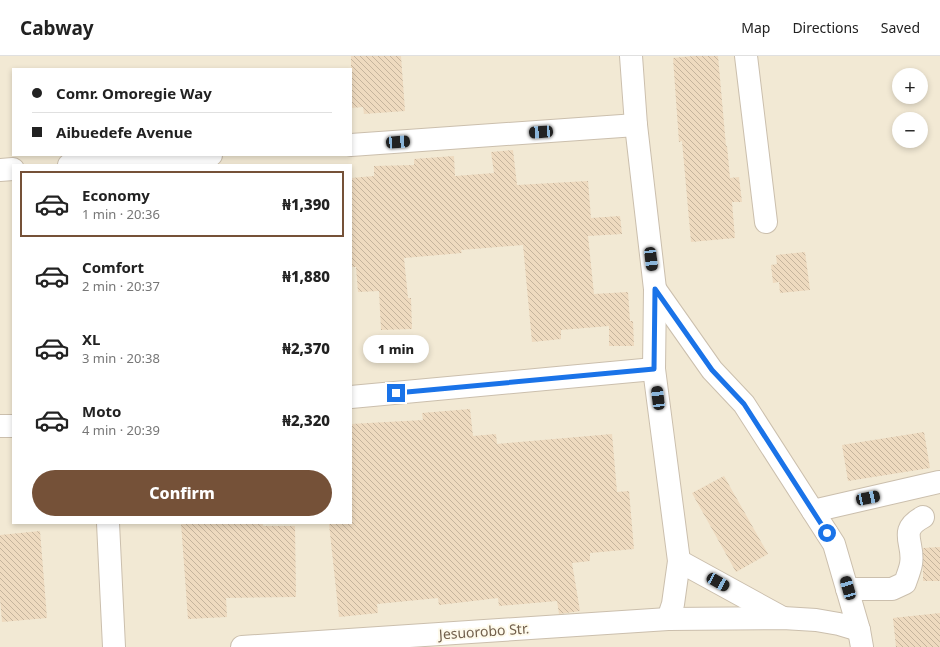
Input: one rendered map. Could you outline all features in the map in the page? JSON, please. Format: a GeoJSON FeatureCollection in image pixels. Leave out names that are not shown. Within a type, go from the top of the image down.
{"type":"FeatureCollection","features":[{"type":"Feature","properties":{"kind":"street"},"geometry":{"type":"LineString","coordinates":[[631,56],[636,125],[655,289],[654,369],[679,561],[673,604],[668,619]]}},
{"type":"Feature","properties":{"kind":"street"},"geometry":{"type":"LineString","coordinates":[[746,56],[766,222]]}},
{"type":"Feature","properties":{"kind":"street"},"geometry":{"type":"LineString","coordinates":[[352,145],[636,125]]}},
{"type":"Feature","properties":{"kind":"street"},"geometry":{"type":"LineString","coordinates":[[83,164],[197,156]]}},
{"type":"Feature","properties":{"kind":"street"},"geometry":{"type":"LineString","coordinates":[[0,170],[12,169]]}},
{"type":"Feature","properties":{"kind":"street"},"geometry":{"type":"LineString","coordinates":[[655,289],[712,370],[744,404],[834,544],[848,588],[861,638]]}},
{"type":"Feature","properties":{"kind":"street"},"geometry":{"type":"LineString","coordinates":[[352,397],[654,369]]}},
{"type":"Feature","properties":{"kind":"street"},"geometry":{"type":"LineString","coordinates":[[0,426],[12,426]]}},
{"type":"Feature","properties":{"kind":"street"},"geometry":{"type":"LineString","coordinates":[[813,511],[939,482]]}},
{"type":"Feature","properties":{"kind":"street"},"geometry":{"type":"LineString","coordinates":[[848,588],[892,589],[905,582],[911,563],[908,532],[913,522],[923,517]]}},
{"type":"Feature","properties":{"kind":"street"},"geometry":{"type":"LineString","coordinates":[[108,524],[114,647]]}},
{"type":"Feature","properties":{"kind":"street"},"geometry":{"type":"LineString","coordinates":[[679,561],[783,618]]}},
{"type":"Feature","properties":{"kind":"street","name":"Jesuorobo Str."},"geometry":{"type":"LineString","coordinates":[[242,647],[668,619],[783,618],[816,620],[839,624],[861,638]]}},
{"type":"Feature","properties":{"kind":"shaded area"},"geometry":{"type":"Polygon","coordinates":[[[0,56],[940,56],[940,647],[0,647],[0,56]]]}},
{"type":"Feature","properties":{"kind":"building"},"geometry":{"type":"Polygon","coordinates":[[[351,56],[401,56],[405,111],[364,114],[363,107],[352,108],[351,56]]]}},
{"type":"Feature","properties":{"kind":"building"},"geometry":{"type":"Polygon","coordinates":[[[718,56],[730,178],[739,177],[742,202],[732,202],[735,238],[691,242],[682,141],[679,142],[673,58],[718,56]]]}},
{"type":"Feature","properties":{"kind":"building"},"geometry":{"type":"Polygon","coordinates":[[[513,150],[517,185],[588,181],[591,218],[620,216],[622,234],[588,236],[594,294],[628,292],[630,321],[633,321],[634,346],[609,346],[609,326],[561,330],[561,339],[532,342],[523,245],[461,250],[462,253],[404,258],[408,298],[411,298],[412,329],[381,330],[379,291],[358,292],[356,267],[352,267],[352,178],[374,176],[374,166],[414,165],[414,159],[454,156],[455,176],[494,173],[491,152],[513,150]]]}},
{"type":"Feature","properties":{"kind":"building"},"geometry":{"type":"Polygon","coordinates":[[[805,252],[810,290],[780,293],[779,282],[773,283],[771,265],[777,264],[776,255],[805,252]]]}},
{"type":"Feature","properties":{"kind":"building"},"geometry":{"type":"Polygon","coordinates":[[[470,409],[473,436],[496,434],[497,444],[612,434],[617,492],[629,491],[634,549],[590,553],[590,561],[572,563],[580,611],[559,614],[557,601],[499,606],[498,598],[439,605],[438,598],[377,604],[378,613],[339,617],[329,524],[352,524],[352,424],[423,420],[422,413],[470,409]]]}},
{"type":"Feature","properties":{"kind":"building"},"geometry":{"type":"Polygon","coordinates":[[[924,432],[930,468],[848,481],[842,445],[924,432]]]}},
{"type":"Feature","properties":{"kind":"building"},"geometry":{"type":"Polygon","coordinates":[[[724,476],[768,554],[736,572],[692,493],[724,476]]]}},
{"type":"Feature","properties":{"kind":"building"},"geometry":{"type":"Polygon","coordinates":[[[181,524],[263,524],[263,526],[295,526],[296,597],[226,598],[227,617],[188,619],[181,524]]]}},
{"type":"Feature","properties":{"kind":"building"},"geometry":{"type":"Polygon","coordinates":[[[40,531],[47,618],[2,622],[0,598],[0,535],[40,531]]]}},
{"type":"Feature","properties":{"kind":"building"},"geometry":{"type":"Polygon","coordinates":[[[940,547],[940,581],[923,581],[923,548],[940,547]]]}},
{"type":"Feature","properties":{"kind":"building"},"geometry":{"type":"Polygon","coordinates":[[[940,613],[940,647],[896,647],[893,618],[940,613]]]}},
{"type":"Feature","properties":{"kind":"route"},"geometry":{"type":"LineString","coordinates":[[396,393],[654,369],[655,289],[712,370],[744,404],[827,533]]}}]}
